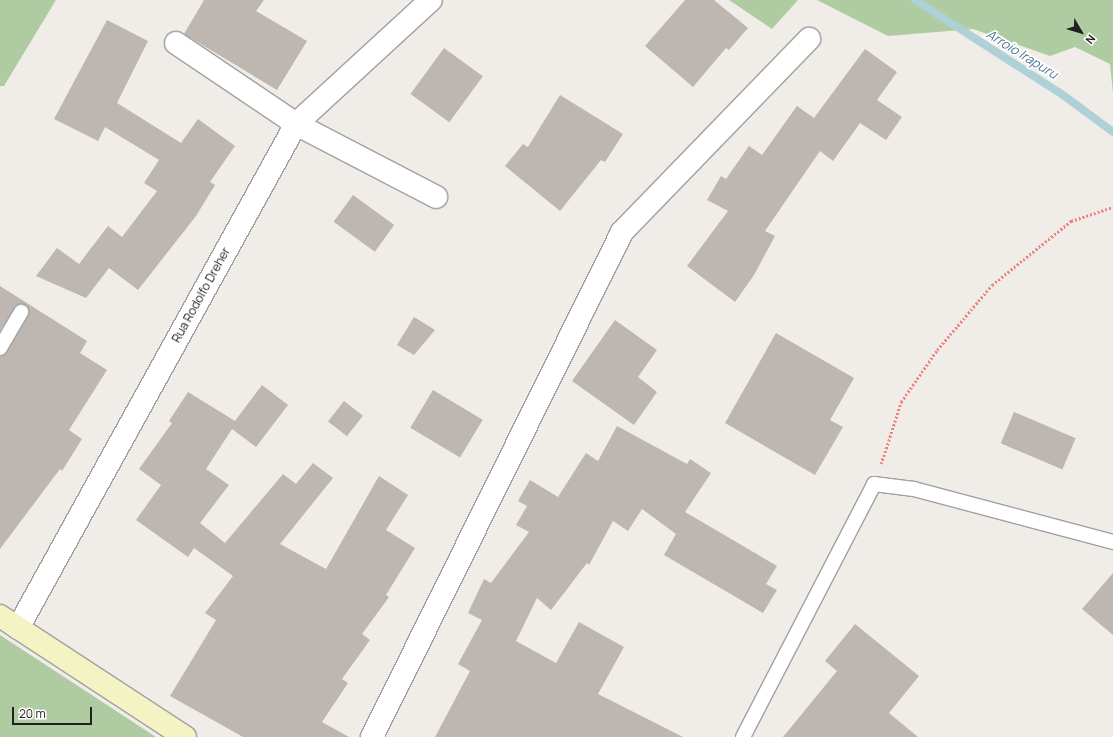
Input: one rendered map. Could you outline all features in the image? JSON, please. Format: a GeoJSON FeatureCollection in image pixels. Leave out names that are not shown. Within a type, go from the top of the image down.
{"type":"FeatureCollection","features":[{"type":"Feature","properties":{"kind":"main road"},"geometry":{"type":"LineString","coordinates":[[9,622],[185,737]]}},
{"type":"Feature","properties":{"kind":"street","name":"Rua Rodolfo Dreher"},"geometry":{"type":"LineString","coordinates":[[9,622],[296,124],[431,0]]}},
{"type":"Feature","properties":{"kind":"street"},"geometry":{"type":"LineString","coordinates":[[372,737],[622,232],[809,39]]}},
{"type":"Feature","properties":{"kind":"street"},"geometry":{"type":"LineString","coordinates":[[176,43],[296,124],[436,197]]}},
{"type":"Feature","properties":{"kind":"lane"},"geometry":{"type":"LineString","coordinates":[[0,348],[21,312]]}},
{"type":"Feature","properties":{"kind":"lane"},"geometry":{"type":"LineString","coordinates":[[743,737],[874,484],[914,489],[1113,542]]}},
{"type":"Feature","properties":{"kind":"path"},"geometry":{"type":"LineString","coordinates":[[874,484],[901,402],[937,350],[992,285],[1071,221],[1113,207]]}},
{"type":"Feature","properties":{"kind":"green space"},"geometry":{"type":"Polygon","coordinates":[[[0,0],[56,0],[4,86],[0,86],[0,0]]]}},
{"type":"Feature","properties":{"kind":"green space"},"geometry":{"type":"Polygon","coordinates":[[[729,0],[798,0],[772,29],[729,0]]]}},
{"type":"Feature","properties":{"kind":"green space"},"geometry":{"type":"Polygon","coordinates":[[[817,0],[1113,0],[1113,93],[1110,64],[1075,47],[1050,56],[973,29],[888,36],[817,0]]]}},
{"type":"Feature","properties":{"kind":"green space"},"geometry":{"type":"Polygon","coordinates":[[[0,635],[156,737],[0,737],[0,635]]]}},
{"type":"Feature","properties":{"kind":"building"},"geometry":{"type":"Polygon","coordinates":[[[204,0],[264,0],[256,11],[307,41],[277,90],[184,34],[204,0]]]}},
{"type":"Feature","properties":{"kind":"building"},"geometry":{"type":"Polygon","coordinates":[[[685,0],[714,0],[748,28],[729,50],[726,48],[693,87],[645,46],[685,0]]]}},
{"type":"Feature","properties":{"kind":"building"},"geometry":{"type":"Polygon","coordinates":[[[107,20],[148,41],[117,103],[181,143],[198,119],[235,146],[210,182],[215,185],[196,216],[138,290],[109,268],[86,298],[36,276],[57,248],[79,264],[108,226],[122,237],[157,191],[144,183],[159,160],[105,127],[98,141],[54,119],[107,20]]]}},
{"type":"Feature","properties":{"kind":"building"},"geometry":{"type":"Polygon","coordinates":[[[444,48],[483,76],[449,122],[410,94],[444,48]]]}},
{"type":"Feature","properties":{"kind":"building"},"geometry":{"type":"Polygon","coordinates":[[[865,49],[897,72],[877,100],[902,117],[886,140],[860,123],[833,161],[820,151],[765,231],[775,236],[754,275],[735,302],[687,266],[728,211],[707,200],[721,176],[726,179],[749,146],[762,155],[797,106],[814,118],[865,49]]]}},
{"type":"Feature","properties":{"kind":"building"},"geometry":{"type":"Polygon","coordinates":[[[560,95],[623,134],[605,162],[601,160],[560,211],[505,166],[523,144],[528,147],[560,95]]]}},
{"type":"Feature","properties":{"kind":"building"},"geometry":{"type":"Polygon","coordinates":[[[353,195],[394,225],[375,252],[334,222],[353,195]]]}},
{"type":"Feature","properties":{"kind":"building"},"geometry":{"type":"Polygon","coordinates":[[[0,286],[87,341],[80,353],[107,370],[69,430],[82,439],[62,471],[60,469],[0,549],[0,356],[7,352],[29,312],[26,305],[16,305],[0,331],[0,286]]]}},
{"type":"Feature","properties":{"kind":"building"},"geometry":{"type":"Polygon","coordinates":[[[414,317],[435,330],[414,355],[397,345],[414,317]]]}},
{"type":"Feature","properties":{"kind":"building"},"geometry":{"type":"Polygon","coordinates":[[[615,320],[657,350],[638,377],[657,392],[634,425],[572,381],[615,320]]]}},
{"type":"Feature","properties":{"kind":"building"},"geometry":{"type":"Polygon","coordinates":[[[776,333],[854,378],[830,420],[843,427],[815,475],[725,423],[776,333]]]}},
{"type":"Feature","properties":{"kind":"building"},"geometry":{"type":"Polygon","coordinates":[[[262,385],[288,405],[256,447],[232,429],[206,469],[229,485],[200,523],[225,543],[283,474],[296,484],[313,463],[333,478],[280,544],[326,569],[379,476],[408,495],[386,530],[415,548],[386,595],[389,597],[362,634],[370,640],[342,679],[348,683],[322,722],[349,737],[243,737],[170,696],[216,620],[205,613],[233,576],[194,548],[188,557],[136,520],[161,485],[139,469],[172,423],[169,421],[188,392],[235,421],[262,385]]]}},
{"type":"Feature","properties":{"kind":"building"},"geometry":{"type":"Polygon","coordinates":[[[433,390],[483,420],[460,458],[410,428],[433,390]]]}},
{"type":"Feature","properties":{"kind":"building"},"geometry":{"type":"Polygon","coordinates":[[[344,401],[363,416],[347,436],[328,421],[344,401]]]}},
{"type":"Feature","properties":{"kind":"building"},"geometry":{"type":"Polygon","coordinates":[[[1014,412],[1076,438],[1062,469],[1001,443],[1014,412]]]}},
{"type":"Feature","properties":{"kind":"building"},"geometry":{"type":"Polygon","coordinates":[[[617,426],[687,464],[690,459],[711,473],[685,512],[777,566],[766,584],[777,590],[763,613],[664,555],[676,534],[642,509],[628,531],[613,521],[589,565],[587,563],[551,610],[537,598],[516,641],[556,663],[579,622],[624,647],[598,694],[683,737],[435,737],[470,671],[458,664],[482,620],[468,613],[484,579],[491,583],[529,532],[516,525],[527,506],[518,501],[530,480],[558,497],[586,453],[598,461],[617,426]]]}},
{"type":"Feature","properties":{"kind":"building"},"geometry":{"type":"Polygon","coordinates":[[[1113,573],[1113,635],[1082,609],[1113,573]]]}},
{"type":"Feature","properties":{"kind":"building"},"geometry":{"type":"Polygon","coordinates":[[[855,624],[919,676],[889,713],[918,737],[783,737],[837,671],[825,661],[855,624]]]}},
{"type":"Feature","properties":{"kind":"waterway","name":"Arroio Irapuru"},"geometry":{"type":"LineString","coordinates":[[915,0],[1063,95],[1113,132]]}}]}
